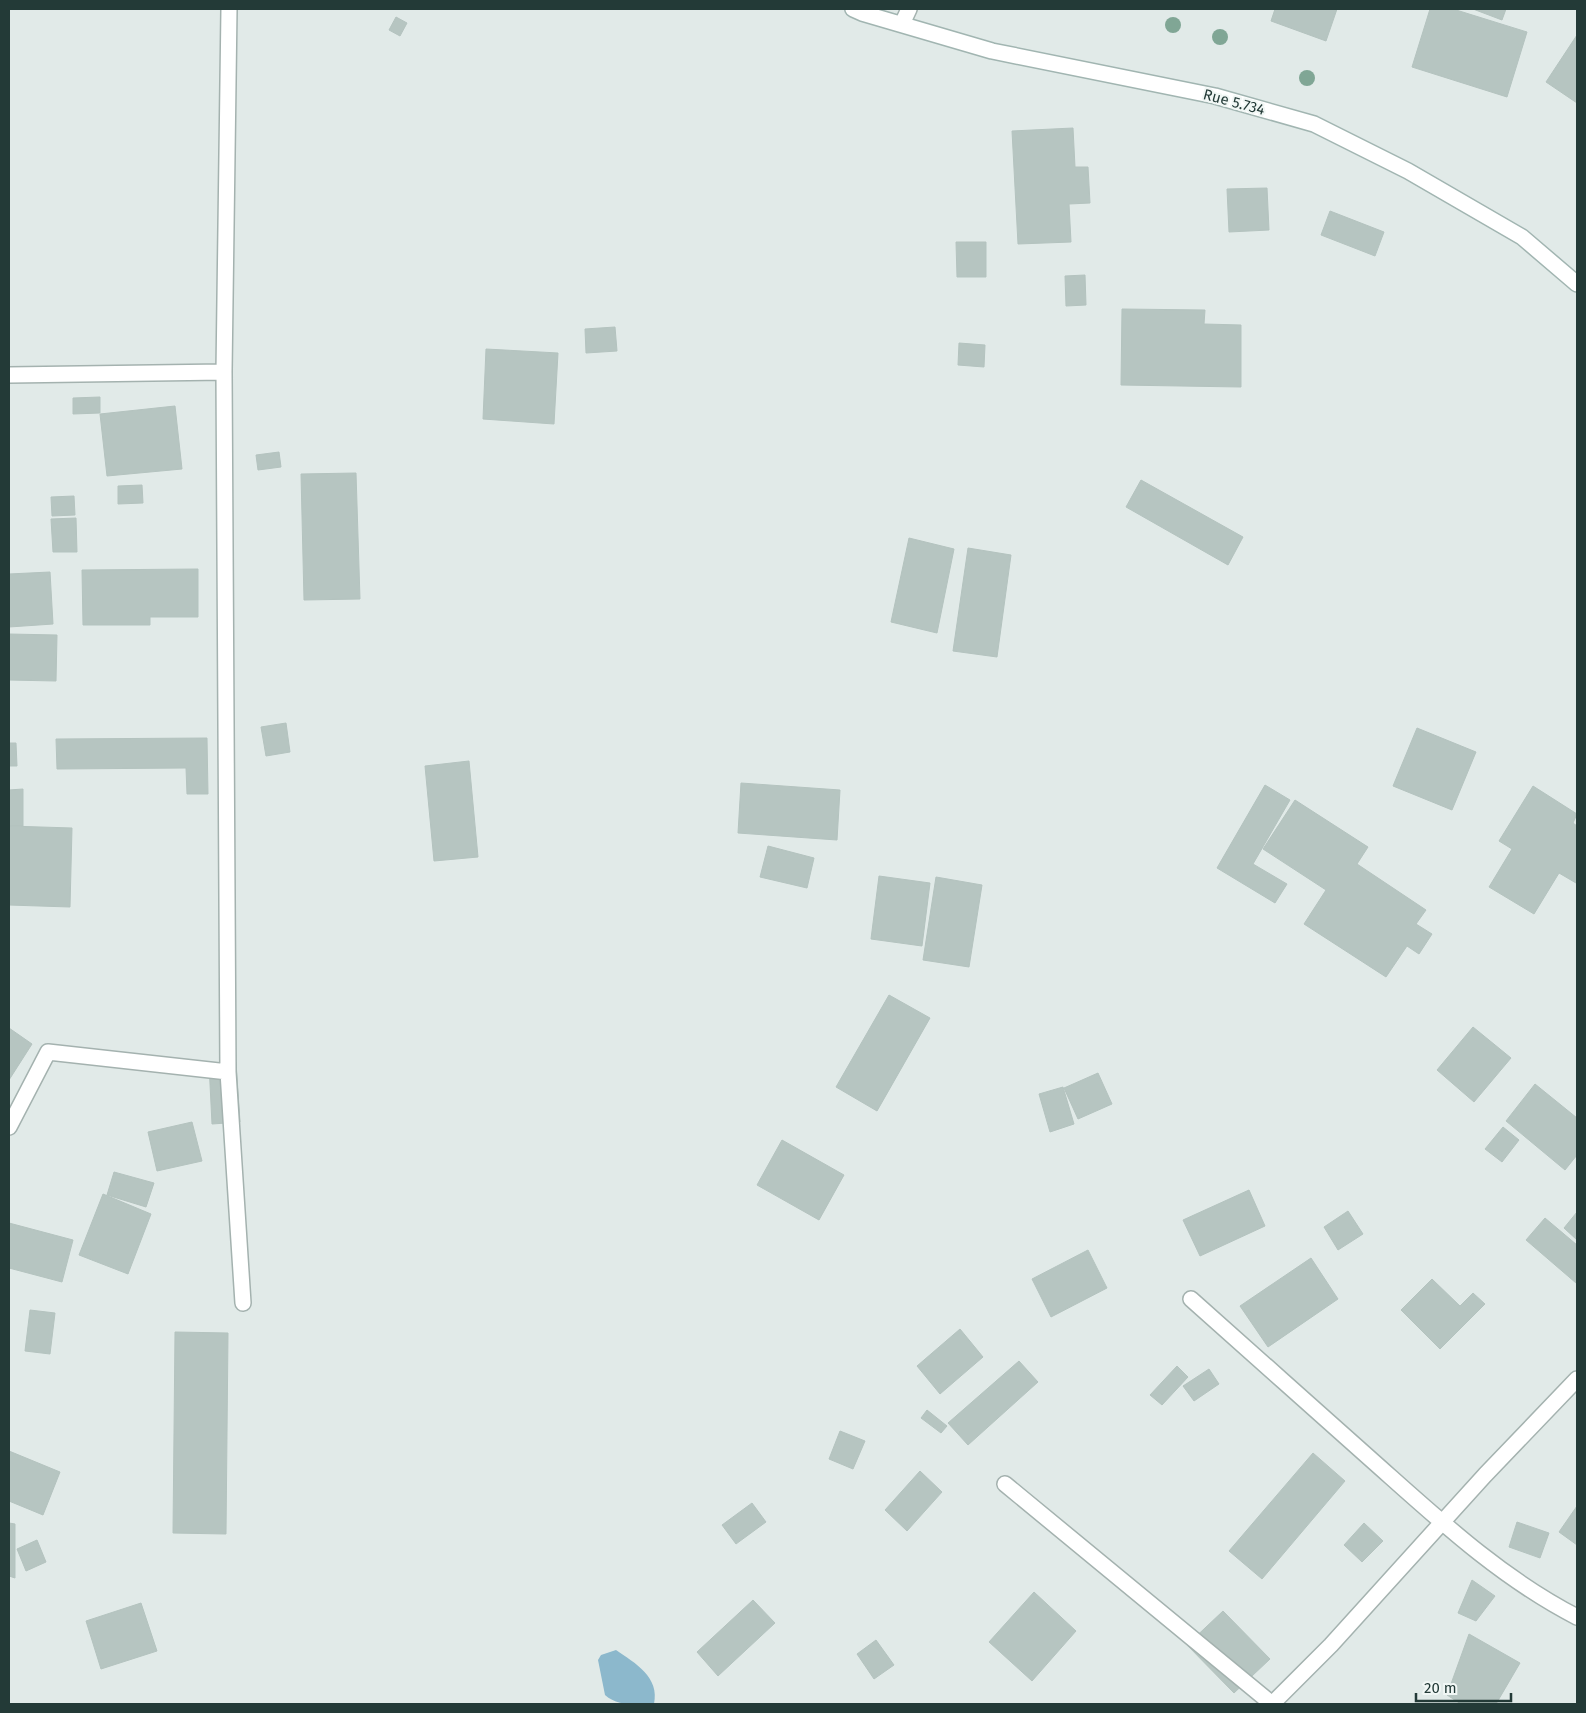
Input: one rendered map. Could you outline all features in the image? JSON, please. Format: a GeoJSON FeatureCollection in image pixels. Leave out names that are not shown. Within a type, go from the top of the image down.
{"type":"FeatureCollection","features":[{"type":"Feature","properties":{"kind":"street"},"geometry":{"type":"LineString","coordinates":[[229,9],[224,372],[228,1072],[243,1303]]}},
{"type":"Feature","properties":{"kind":"street","name":"Rue 5.734"},"geometry":{"type":"LineString","coordinates":[[853,9],[992,51],[1214,96],[1314,124],[1408,171],[1522,237],[1577,284]]}},
{"type":"Feature","properties":{"kind":"street"},"geometry":{"type":"LineString","coordinates":[[902,24],[909,9]]}},
{"type":"Feature","properties":{"kind":"street"},"geometry":{"type":"LineString","coordinates":[[9,375],[224,372]]}},
{"type":"Feature","properties":{"kind":"street"},"geometry":{"type":"LineString","coordinates":[[9,1127],[48,1052],[228,1072]]}},
{"type":"Feature","properties":{"kind":"street"},"geometry":{"type":"LineString","coordinates":[[1191,1299],[1442,1523],[1498,1568],[1548,1602],[1577,1617]]}},
{"type":"Feature","properties":{"kind":"street"},"geometry":{"type":"LineString","coordinates":[[1005,1484],[1272,1704],[1331,1645],[1577,1379]]}},
{"type":"Feature","properties":{"kind":"water"},"geometry":{"type":"Polygon","coordinates":[[[616,1650],[638,1666],[650,1678],[655,1694],[654,1704],[622,1703],[605,1695],[598,1660],[601,1655],[616,1650]]]}},
{"type":"Feature","properties":{"kind":"building"},"geometry":{"type":"Polygon","coordinates":[[[1275,9],[1337,9],[1326,41],[1271,21],[1275,9]]]}},
{"type":"Feature","properties":{"kind":"building"},"geometry":{"type":"Polygon","coordinates":[[[1430,9],[1453,9],[1527,32],[1507,97],[1412,67],[1430,9]]]}},
{"type":"Feature","properties":{"kind":"building"},"geometry":{"type":"Polygon","coordinates":[[[1473,9],[1506,9],[1502,20],[1473,9]]]}},
{"type":"Feature","properties":{"kind":"building"},"geometry":{"type":"Polygon","coordinates":[[[396,17],[407,23],[400,36],[389,30],[396,17]]]}},
{"type":"Feature","properties":{"kind":"building"},"geometry":{"type":"Polygon","coordinates":[[[1577,35],[1577,103],[1546,82],[1577,35]]]}},
{"type":"Feature","properties":{"kind":"building"},"geometry":{"type":"Polygon","coordinates":[[[1073,128],[1075,167],[1088,167],[1090,203],[1069,204],[1071,242],[1018,244],[1012,131],[1073,128]]]}},
{"type":"Feature","properties":{"kind":"building"},"geometry":{"type":"Polygon","coordinates":[[[1267,188],[1269,230],[1229,232],[1227,189],[1267,188]]]}},
{"type":"Feature","properties":{"kind":"building"},"geometry":{"type":"Polygon","coordinates":[[[1330,211],[1384,232],[1375,256],[1321,235],[1330,211]]]}},
{"type":"Feature","properties":{"kind":"building"},"geometry":{"type":"Polygon","coordinates":[[[956,242],[986,242],[986,277],[957,277],[956,242]]]}},
{"type":"Feature","properties":{"kind":"building"},"geometry":{"type":"Polygon","coordinates":[[[1085,275],[1086,305],[1066,306],[1065,276],[1085,275]]]}},
{"type":"Feature","properties":{"kind":"building"},"geometry":{"type":"Polygon","coordinates":[[[1122,309],[1205,310],[1204,324],[1241,325],[1241,387],[1121,385],[1122,309]]]}},
{"type":"Feature","properties":{"kind":"building"},"geometry":{"type":"Polygon","coordinates":[[[615,327],[617,351],[586,353],[585,329],[615,327]]]}},
{"type":"Feature","properties":{"kind":"building"},"geometry":{"type":"Polygon","coordinates":[[[959,343],[985,345],[984,367],[958,365],[959,343]]]}},
{"type":"Feature","properties":{"kind":"building"},"geometry":{"type":"Polygon","coordinates":[[[486,349],[558,353],[554,424],[483,419],[486,349]]]}},
{"type":"Feature","properties":{"kind":"building"},"geometry":{"type":"Polygon","coordinates":[[[100,397],[100,413],[73,414],[73,398],[100,397]]]}},
{"type":"Feature","properties":{"kind":"building"},"geometry":{"type":"Polygon","coordinates":[[[175,406],[182,469],[107,476],[100,414],[175,406]]]}},
{"type":"Feature","properties":{"kind":"building"},"geometry":{"type":"Polygon","coordinates":[[[279,452],[281,467],[258,470],[256,455],[279,452]]]}},
{"type":"Feature","properties":{"kind":"building"},"geometry":{"type":"Polygon","coordinates":[[[356,473],[360,599],[304,600],[301,474],[356,473]]]}},
{"type":"Feature","properties":{"kind":"building"},"geometry":{"type":"Polygon","coordinates":[[[1141,480],[1243,537],[1228,565],[1126,507],[1141,480]]]}},
{"type":"Feature","properties":{"kind":"building"},"geometry":{"type":"Polygon","coordinates":[[[142,485],[143,503],[118,504],[118,486],[142,485]]]}},
{"type":"Feature","properties":{"kind":"building"},"geometry":{"type":"Polygon","coordinates":[[[74,496],[75,515],[52,516],[51,497],[74,496]]]}},
{"type":"Feature","properties":{"kind":"building"},"geometry":{"type":"Polygon","coordinates":[[[76,518],[77,552],[53,552],[51,519],[76,518]]]}},
{"type":"Feature","properties":{"kind":"building"},"geometry":{"type":"Polygon","coordinates":[[[909,538],[954,549],[937,633],[891,622],[909,538]]]}},
{"type":"Feature","properties":{"kind":"building"},"geometry":{"type":"Polygon","coordinates":[[[968,548],[1011,555],[997,657],[953,651],[968,548]]]}},
{"type":"Feature","properties":{"kind":"building"},"geometry":{"type":"Polygon","coordinates":[[[198,569],[198,617],[150,617],[150,625],[83,625],[82,570],[198,569]]]}},
{"type":"Feature","properties":{"kind":"building"},"geometry":{"type":"Polygon","coordinates":[[[50,572],[53,624],[9,627],[9,574],[50,572]]]}},
{"type":"Feature","properties":{"kind":"building"},"geometry":{"type":"Polygon","coordinates":[[[9,634],[57,635],[56,681],[9,680],[9,634]]]}},
{"type":"Feature","properties":{"kind":"building"},"geometry":{"type":"Polygon","coordinates":[[[286,723],[290,752],[266,756],[261,727],[286,723]]]}},
{"type":"Feature","properties":{"kind":"building"},"geometry":{"type":"Polygon","coordinates":[[[1417,728],[1476,752],[1452,810],[1393,786],[1417,728]]]}},
{"type":"Feature","properties":{"kind":"building"},"geometry":{"type":"Polygon","coordinates":[[[207,738],[208,794],[187,794],[186,768],[57,769],[56,739],[207,738]]]}},
{"type":"Feature","properties":{"kind":"building"},"geometry":{"type":"Polygon","coordinates":[[[9,743],[16,743],[17,766],[9,766],[9,743]]]}},
{"type":"Feature","properties":{"kind":"building"},"geometry":{"type":"Polygon","coordinates":[[[469,761],[478,857],[434,861],[425,766],[469,761]]]}},
{"type":"Feature","properties":{"kind":"building"},"geometry":{"type":"Polygon","coordinates":[[[741,783],[840,790],[837,840],[738,833],[741,783]]]}},
{"type":"Feature","properties":{"kind":"building"},"geometry":{"type":"Polygon","coordinates":[[[1265,785],[1290,800],[1253,864],[1287,884],[1275,903],[1217,868],[1265,785]]]}},
{"type":"Feature","properties":{"kind":"building"},"geometry":{"type":"Polygon","coordinates":[[[1533,786],[1577,814],[1573,823],[1577,826],[1576,883],[1559,873],[1534,914],[1489,887],[1512,849],[1499,841],[1533,786]]]}},
{"type":"Feature","properties":{"kind":"building"},"geometry":{"type":"Polygon","coordinates":[[[23,789],[23,826],[9,826],[9,790],[23,789]]]}},
{"type":"Feature","properties":{"kind":"building"},"geometry":{"type":"Polygon","coordinates":[[[1295,800],[1368,847],[1357,864],[1426,910],[1416,924],[1432,934],[1419,954],[1407,946],[1386,977],[1304,924],[1326,890],[1263,849],[1295,800]]]}},
{"type":"Feature","properties":{"kind":"building"},"geometry":{"type":"Polygon","coordinates":[[[9,826],[72,828],[70,907],[9,905],[9,826]]]}},
{"type":"Feature","properties":{"kind":"building"},"geometry":{"type":"Polygon","coordinates":[[[768,846],[814,858],[807,888],[760,877],[768,846]]]}},
{"type":"Feature","properties":{"kind":"building"},"geometry":{"type":"Polygon","coordinates":[[[879,876],[930,883],[922,946],[871,939],[879,876]]]}},
{"type":"Feature","properties":{"kind":"building"},"geometry":{"type":"Polygon","coordinates":[[[936,877],[982,885],[969,967],[923,960],[936,877]]]}},
{"type":"Feature","properties":{"kind":"building"},"geometry":{"type":"Polygon","coordinates":[[[889,995],[930,1018],[877,1111],[836,1087],[889,995]]]}},
{"type":"Feature","properties":{"kind":"building"},"geometry":{"type":"Polygon","coordinates":[[[1473,1027],[1511,1058],[1474,1102],[1437,1070],[1473,1027]]]}},
{"type":"Feature","properties":{"kind":"building"},"geometry":{"type":"Polygon","coordinates":[[[9,1028],[32,1044],[9,1080],[9,1028]]]}},
{"type":"Feature","properties":{"kind":"building"},"geometry":{"type":"Polygon","coordinates":[[[236,1062],[240,1122],[212,1124],[209,1064],[236,1062]]]}},
{"type":"Feature","properties":{"kind":"building"},"geometry":{"type":"Polygon","coordinates":[[[1098,1073],[1112,1104],[1078,1119],[1064,1088],[1098,1073]]]}},
{"type":"Feature","properties":{"kind":"building"},"geometry":{"type":"Polygon","coordinates":[[[1535,1084],[1577,1118],[1577,1155],[1565,1170],[1506,1121],[1535,1084]]]}},
{"type":"Feature","properties":{"kind":"building"},"geometry":{"type":"Polygon","coordinates":[[[1063,1087],[1074,1124],[1050,1132],[1039,1094],[1063,1087]]]}},
{"type":"Feature","properties":{"kind":"building"},"geometry":{"type":"Polygon","coordinates":[[[192,1122],[202,1161],[157,1171],[148,1132],[192,1122]]]}},
{"type":"Feature","properties":{"kind":"building"},"geometry":{"type":"Polygon","coordinates":[[[1503,1127],[1519,1140],[1502,1162],[1485,1149],[1503,1127]]]}},
{"type":"Feature","properties":{"kind":"building"},"geometry":{"type":"Polygon","coordinates":[[[782,1140],[844,1175],[819,1220],[757,1185],[782,1140]]]}},
{"type":"Feature","properties":{"kind":"building"},"geometry":{"type":"Polygon","coordinates":[[[114,1172],[154,1183],[146,1207],[107,1195],[114,1172]]]}},
{"type":"Feature","properties":{"kind":"building"},"geometry":{"type":"Polygon","coordinates":[[[1249,1190],[1265,1226],[1200,1256],[1183,1220],[1249,1190]]]}},
{"type":"Feature","properties":{"kind":"building"},"geometry":{"type":"Polygon","coordinates":[[[103,1194],[151,1214],[128,1274],[79,1255],[103,1194]]]}},
{"type":"Feature","properties":{"kind":"building"},"geometry":{"type":"Polygon","coordinates":[[[1348,1211],[1363,1234],[1338,1250],[1324,1227],[1348,1211]]]}},
{"type":"Feature","properties":{"kind":"building"},"geometry":{"type":"Polygon","coordinates":[[[1577,1212],[1577,1240],[1564,1228],[1577,1212]]]}},
{"type":"Feature","properties":{"kind":"building"},"geometry":{"type":"Polygon","coordinates":[[[1545,1218],[1577,1245],[1576,1283],[1526,1240],[1545,1218]]]}},
{"type":"Feature","properties":{"kind":"building"},"geometry":{"type":"Polygon","coordinates":[[[9,1223],[73,1240],[62,1282],[9,1268],[9,1223]]]}},
{"type":"Feature","properties":{"kind":"building"},"geometry":{"type":"Polygon","coordinates":[[[1088,1250],[1107,1288],[1051,1317],[1032,1279],[1088,1250]]]}},
{"type":"Feature","properties":{"kind":"building"},"geometry":{"type":"Polygon","coordinates":[[[1311,1258],[1338,1299],[1268,1347],[1240,1306],[1311,1258]]]}},
{"type":"Feature","properties":{"kind":"building"},"geometry":{"type":"Polygon","coordinates":[[[1432,1279],[1460,1306],[1473,1293],[1485,1304],[1440,1349],[1401,1310],[1432,1279]]]}},
{"type":"Feature","properties":{"kind":"building"},"geometry":{"type":"Polygon","coordinates":[[[30,1310],[55,1313],[50,1354],[25,1351],[30,1310]]]}},
{"type":"Feature","properties":{"kind":"building"},"geometry":{"type":"Polygon","coordinates":[[[960,1329],[983,1357],[940,1394],[917,1366],[960,1329]]]}},
{"type":"Feature","properties":{"kind":"building"},"geometry":{"type":"Polygon","coordinates":[[[175,1332],[228,1333],[226,1534],[173,1533],[175,1332]]]}},
{"type":"Feature","properties":{"kind":"building"},"geometry":{"type":"Polygon","coordinates":[[[1019,1361],[1038,1382],[968,1445],[948,1423],[1019,1361]]]}},
{"type":"Feature","properties":{"kind":"building"},"geometry":{"type":"Polygon","coordinates":[[[1177,1366],[1188,1377],[1162,1405],[1150,1395],[1177,1366]]]}},
{"type":"Feature","properties":{"kind":"building"},"geometry":{"type":"Polygon","coordinates":[[[1209,1369],[1219,1384],[1194,1401],[1183,1386],[1209,1369]]]}},
{"type":"Feature","properties":{"kind":"building"},"geometry":{"type":"Polygon","coordinates":[[[927,1410],[947,1426],[941,1433],[921,1418],[927,1410]]]}},
{"type":"Feature","properties":{"kind":"building"},"geometry":{"type":"Polygon","coordinates":[[[840,1431],[865,1441],[853,1469],[829,1459],[840,1431]]]}},
{"type":"Feature","properties":{"kind":"building"},"geometry":{"type":"Polygon","coordinates":[[[9,1451],[60,1472],[43,1515],[9,1501],[9,1451]]]}},
{"type":"Feature","properties":{"kind":"building"},"geometry":{"type":"Polygon","coordinates":[[[1313,1453],[1345,1481],[1262,1579],[1229,1551],[1313,1453]]]}},
{"type":"Feature","properties":{"kind":"building"},"geometry":{"type":"Polygon","coordinates":[[[920,1471],[942,1492],[907,1531],[885,1510],[920,1471]]]}},
{"type":"Feature","properties":{"kind":"building"},"geometry":{"type":"Polygon","coordinates":[[[752,1503],[766,1522],[736,1544],[722,1525],[752,1503]]]}},
{"type":"Feature","properties":{"kind":"building"},"geometry":{"type":"Polygon","coordinates":[[[1577,1506],[1577,1545],[1559,1532],[1577,1506]]]}},
{"type":"Feature","properties":{"kind":"building"},"geometry":{"type":"Polygon","coordinates":[[[1517,1522],[1549,1533],[1540,1558],[1509,1547],[1517,1522]]]}},
{"type":"Feature","properties":{"kind":"building"},"geometry":{"type":"Polygon","coordinates":[[[9,1523],[15,1524],[15,1578],[9,1576],[9,1523]]]}},
{"type":"Feature","properties":{"kind":"building"},"geometry":{"type":"Polygon","coordinates":[[[1364,1523],[1383,1541],[1362,1562],[1344,1545],[1364,1523]]]}},
{"type":"Feature","properties":{"kind":"building"},"geometry":{"type":"Polygon","coordinates":[[[37,1540],[46,1562],[26,1571],[17,1549],[37,1540]]]}},
{"type":"Feature","properties":{"kind":"building"},"geometry":{"type":"Polygon","coordinates":[[[1472,1580],[1495,1596],[1476,1621],[1458,1613],[1472,1580]]]}},
{"type":"Feature","properties":{"kind":"building"},"geometry":{"type":"Polygon","coordinates":[[[1034,1592],[1076,1631],[1032,1681],[989,1642],[1034,1592]]]}},
{"type":"Feature","properties":{"kind":"building"},"geometry":{"type":"Polygon","coordinates":[[[753,1600],[775,1623],[718,1676],[697,1652],[753,1600]]]}},
{"type":"Feature","properties":{"kind":"building"},"geometry":{"type":"Polygon","coordinates":[[[141,1603],[157,1651],[101,1669],[86,1621],[141,1603]]]}},
{"type":"Feature","properties":{"kind":"building"},"geometry":{"type":"Polygon","coordinates":[[[1223,1611],[1270,1659],[1234,1693],[1187,1645],[1223,1611]]]}},
{"type":"Feature","properties":{"kind":"building"},"geometry":{"type":"Polygon","coordinates":[[[1469,1634],[1520,1663],[1496,1704],[1461,1704],[1447,1695],[1469,1634]]]}},
{"type":"Feature","properties":{"kind":"building"},"geometry":{"type":"Polygon","coordinates":[[[876,1640],[894,1665],[874,1679],[857,1654],[876,1640]]]}}]}
